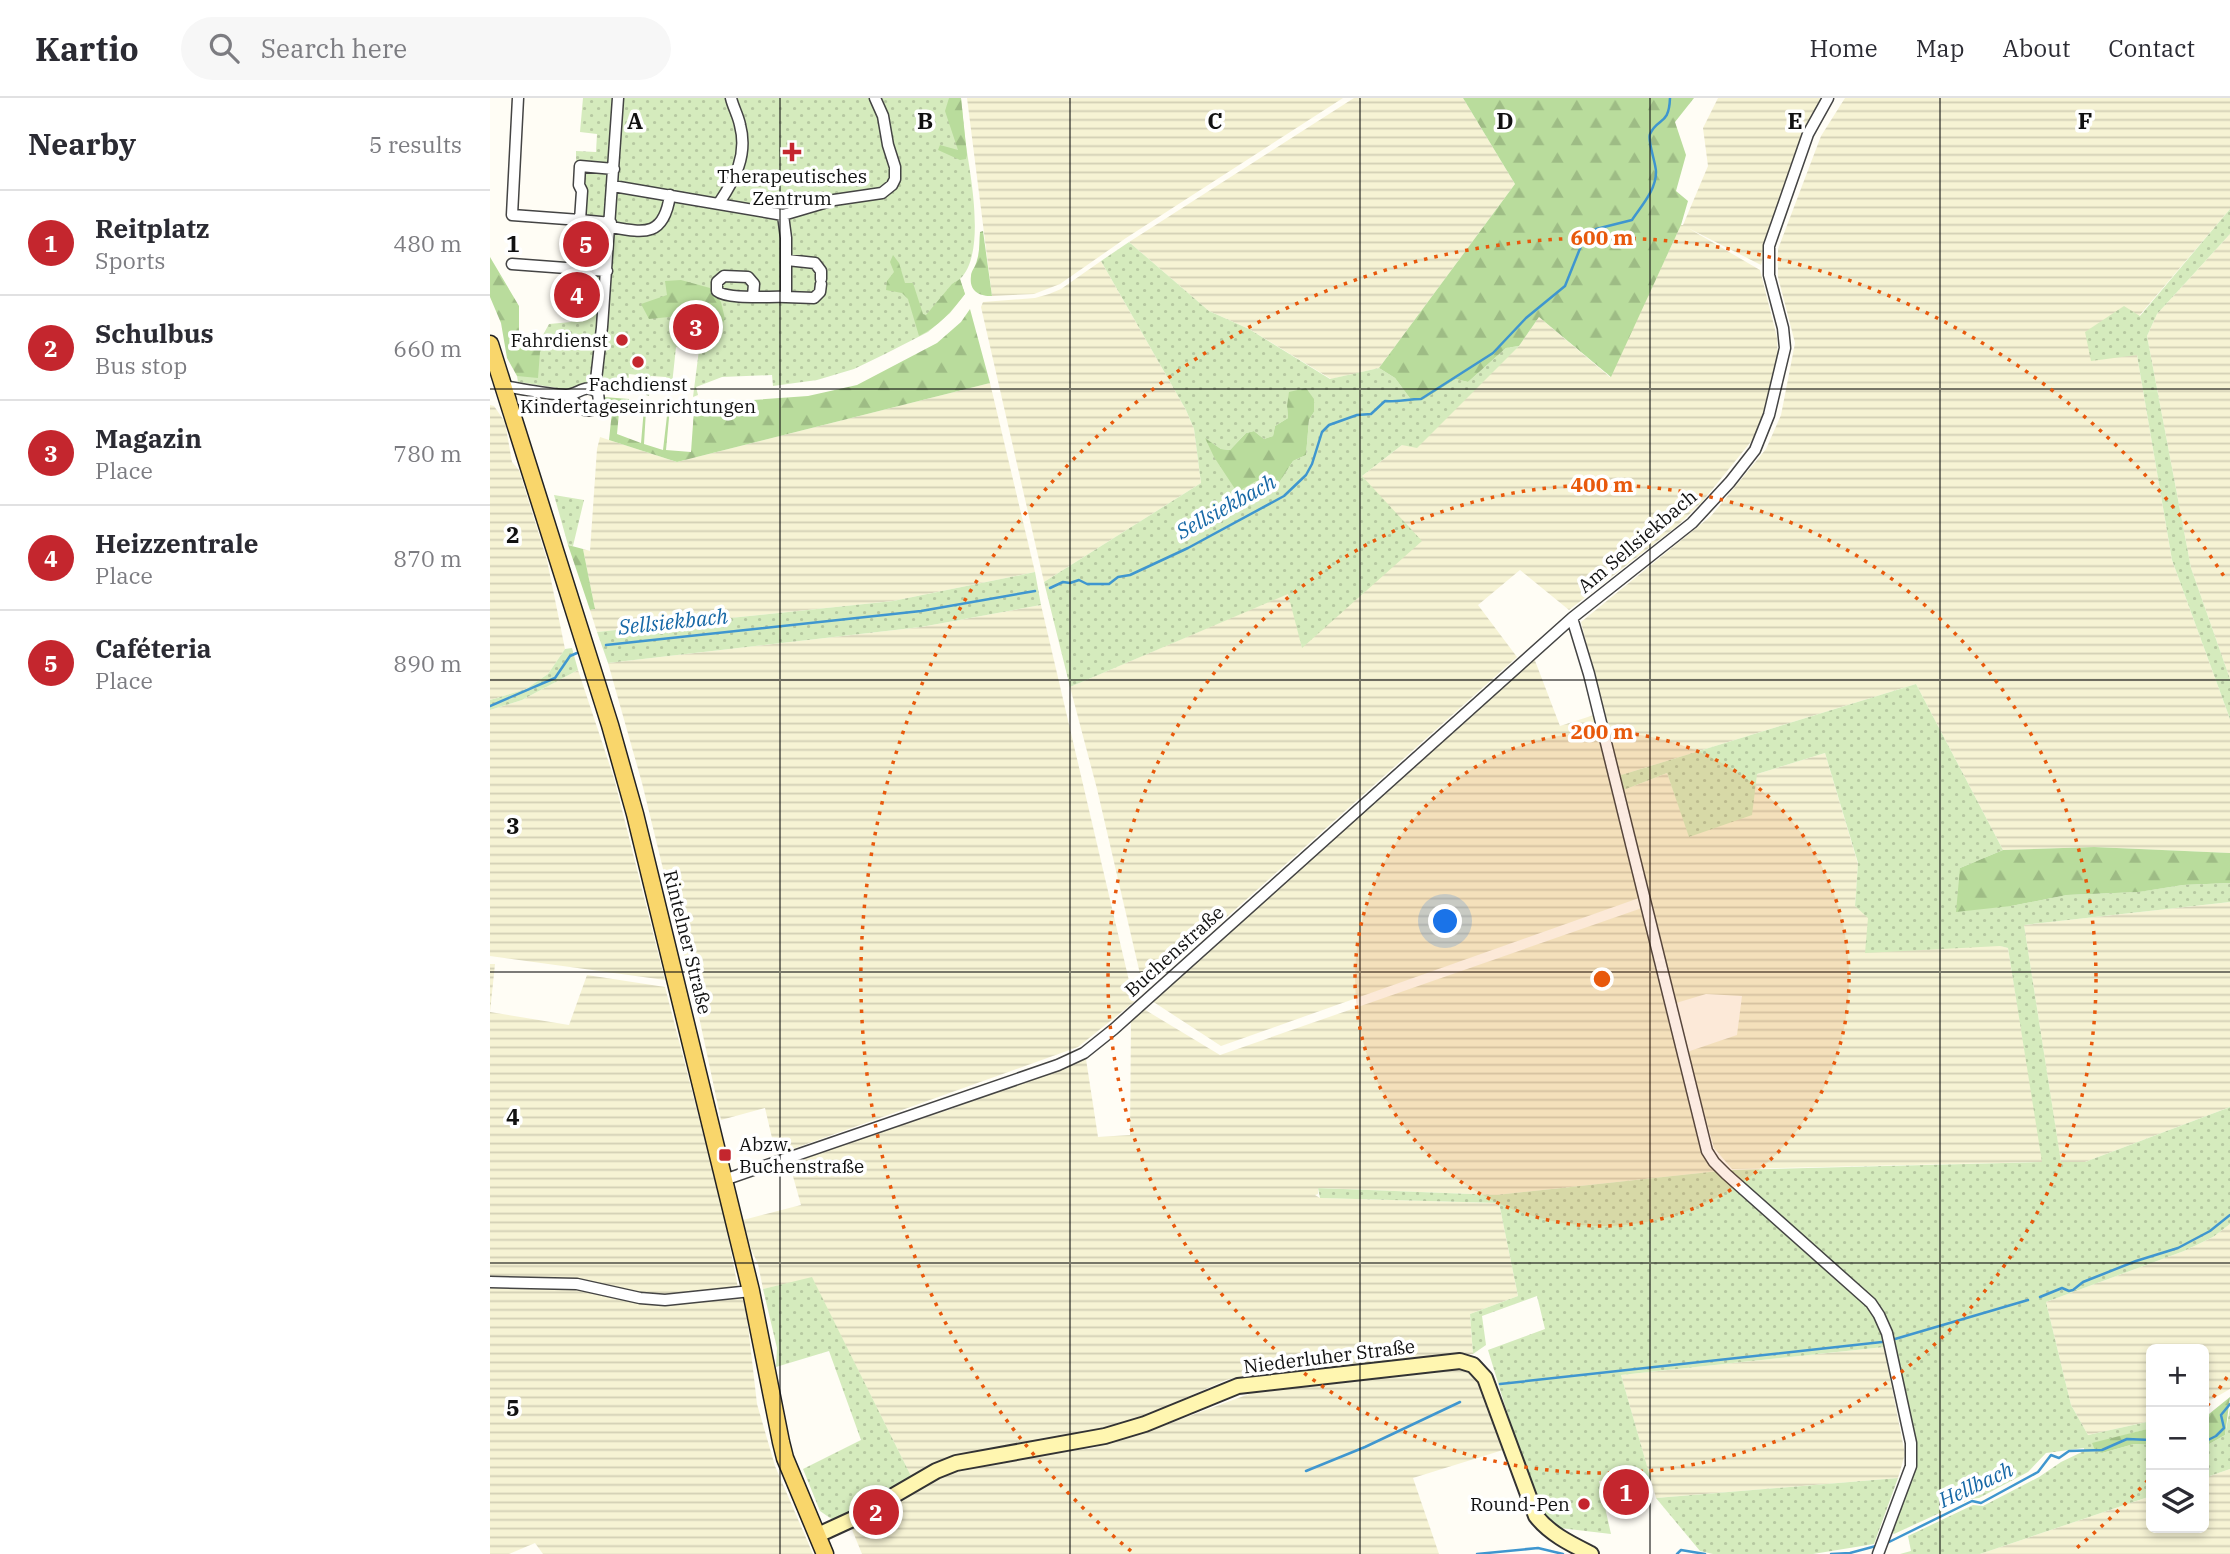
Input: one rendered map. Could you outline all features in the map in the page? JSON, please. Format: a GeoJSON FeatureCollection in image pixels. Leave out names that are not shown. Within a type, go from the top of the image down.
{"type":"FeatureCollection","features":[{"type":"Feature","properties":{"kind":"main road","name":"Rintelner Straße"},"geometry":{"type":"LineString","coordinates":[[490,344],[496,387],[622,767],[751,1291],[783,1450],[825,1554]]}},
{"type":"Feature","properties":{"kind":"street"},"geometry":{"type":"LineString","coordinates":[[518,98],[512,215],[580,220],[637,232],[656,227],[666,215],[670,195]]}},
{"type":"Feature","properties":{"kind":"street"},"geometry":{"type":"LineString","coordinates":[[591,388],[596,380],[607,271],[618,98]]}},
{"type":"Feature","properties":{"kind":"street"},"geometry":{"type":"LineString","coordinates":[[719,203],[736,176],[742,150],[741,127],[731,98]]}},
{"type":"Feature","properties":{"kind":"street"},"geometry":{"type":"LineString","coordinates":[[613,186],[783,215],[834,200],[875,195],[888,190],[895,179],[895,167],[883,116],[875,98]]}},
{"type":"Feature","properties":{"kind":"street","name":"Am Sellsiekbach"},"geometry":{"type":"LineString","coordinates":[[1572,618],[1692,523],[1730,482],[1758,443],[1769,415],[1785,348],[1783,328],[1769,275],[1769,246],[1802,151],[1828,98]]}},
{"type":"Feature","properties":{"kind":"street"},"geometry":{"type":"LineString","coordinates":[[580,220],[580,166],[614,169]]}},
{"type":"Feature","properties":{"kind":"street"},"geometry":{"type":"LineString","coordinates":[[783,215],[787,260],[786,297]]}},
{"type":"Feature","properties":{"kind":"street"},"geometry":{"type":"LineString","coordinates":[[753,296],[814,298],[820,292],[821,271],[815,263],[787,260]]}},
{"type":"Feature","properties":{"kind":"street"},"geometry":{"type":"LineString","coordinates":[[512,264],[607,271]]}},
{"type":"Feature","properties":{"kind":"street"},"geometry":{"type":"LineString","coordinates":[[496,387],[570,395],[583,388],[591,388],[598,393],[599,401],[595,409],[586,411],[570,395]]}},
{"type":"Feature","properties":{"kind":"street"},"geometry":{"type":"LineString","coordinates":[[1572,618],[1589,674],[1707,1150],[1726,1174],[1871,1303],[1887,1333],[1911,1443],[1911,1466],[1878,1554]]}},
{"type":"Feature","properties":{"kind":"street","name":"Buchenstraße"},"geometry":{"type":"LineString","coordinates":[[724,1180],[1058,1065],[1084,1053],[1572,618]]}},
{"type":"Feature","properties":{"kind":"street"},"geometry":{"type":"LineString","coordinates":[[490,1282],[577,1284],[640,1298],[665,1300],[751,1291]]}},
{"type":"Feature","properties":{"kind":"street","name":"Niederluher Straße"},"geometry":{"type":"LineString","coordinates":[[818,1535],[855,1518],[936,1471],[956,1463],[1105,1436],[1145,1424],[1238,1386],[1460,1361],[1472,1364],[1485,1378],[1536,1516],[1555,1534],[1591,1554]]}},
{"type":"Feature","properties":{"kind":"shaded area"},"geometry":{"type":"Polygon","coordinates":[[[967,98],[1343,98],[1126,238],[1060,284],[1034,294],[992,296],[967,98]]]}},
{"type":"Feature","properties":{"kind":"shaded area"},"geometry":{"type":"Polygon","coordinates":[[[1354,98],[1463,98],[1515,184],[1379,368],[1331,379],[1249,329],[1209,311],[1129,242],[1354,98]]]}},
{"type":"Feature","properties":{"kind":"shaded area"},"geometry":{"type":"Polygon","coordinates":[[[1718,98],[1825,98],[1802,133],[1761,265],[1688,228],[1760,270],[1777,337],[1778,359],[1765,410],[1754,438],[1702,502],[1677,526],[1569,610],[1520,570],[1478,605],[1517,657],[1144,991],[1097,789],[1070,687],[1289,593],[1302,647],[1362,476],[1519,346],[1539,317],[1610,377],[1683,225],[1708,166],[1703,128],[1718,98]]]}},
{"type":"Feature","properties":{"kind":"shaded area"},"geometry":{"type":"Polygon","coordinates":[[[1845,98],[2230,98],[2230,209],[2139,316],[2137,355],[2172,560],[2230,719],[2230,853],[2094,847],[2003,850],[1916,684],[1618,776],[1581,622],[1711,516],[1766,449],[1781,415],[1795,343],[1778,277],[1778,249],[1821,136],[1845,98]]]}},
{"type":"Feature","properties":{"kind":"shaded area"},"geometry":{"type":"Polygon","coordinates":[[[2230,234],[2230,679],[2191,568],[2147,336],[2157,314],[2230,234]]]}},
{"type":"Feature","properties":{"kind":"shaded area"},"geometry":{"type":"Polygon","coordinates":[[[1101,261],[1186,410],[1194,429],[1201,483],[1044,582],[981,307],[983,302],[1035,298],[1049,294],[1061,289],[1101,261]]]}},
{"type":"Feature","properties":{"kind":"shaded area"},"geometry":{"type":"Polygon","coordinates":[[[990,383],[1035,572],[893,601],[597,632],[590,610],[595,609],[583,549],[590,551],[600,437],[677,462],[990,383]]]}},
{"type":"Feature","properties":{"kind":"shaded area"},"geometry":{"type":"Polygon","coordinates":[[[490,405],[494,406],[505,422],[512,462],[519,470],[547,560],[565,649],[548,674],[526,689],[490,700],[490,405]]]}},
{"type":"Feature","properties":{"kind":"shaded area"},"geometry":{"type":"Polygon","coordinates":[[[1041,605],[1134,1002],[1078,1047],[776,1155],[765,1108],[721,1120],[698,1012],[642,783],[608,663],[921,627],[1041,605]]]}},
{"type":"Feature","properties":{"kind":"shaded area"},"geometry":{"type":"Polygon","coordinates":[[[1534,658],[1560,726],[1594,715],[1639,898],[1221,1046],[1152,1001],[1534,658]]]}},
{"type":"Feature","properties":{"kind":"shaded area"},"geometry":{"type":"Polygon","coordinates":[[[578,670],[614,778],[665,980],[490,956],[490,710],[522,700],[578,670]]]}},
{"type":"Feature","properties":{"kind":"shaded area"},"geometry":{"type":"Polygon","coordinates":[[[1825,753],[1858,864],[1855,906],[2008,948],[2043,1162],[1732,1169],[1714,1148],[1687,1052],[1737,1035],[1742,996],[1706,994],[1676,1003],[1634,854],[1621,791],[1667,773],[1690,837],[1757,774],[1825,753]]]}},
{"type":"Feature","properties":{"kind":"shaded area"},"geometry":{"type":"Polygon","coordinates":[[[2230,902],[2230,1107],[2085,1162],[2061,1163],[2024,925],[2230,902]]]}},
{"type":"Feature","properties":{"kind":"shaded area"},"geometry":{"type":"Polygon","coordinates":[[[1642,908],[1704,1152],[1719,1171],[1496,1195],[1318,1188],[1318,1194],[1315,1195],[1320,1198],[1499,1203],[1518,1296],[1470,1314],[1473,1354],[1260,1372],[1226,1380],[1147,1415],[912,1478],[812,1278],[763,1289],[758,1264],[743,1220],[801,1205],[789,1162],[951,1109],[1086,1059],[1098,1137],[1130,1135],[1131,1018],[1142,1008],[1220,1055],[1642,908]]]}},
{"type":"Feature","properties":{"kind":"shaded area"},"geometry":{"type":"Polygon","coordinates":[[[490,964],[495,964],[490,1012],[490,964]]]}},
{"type":"Feature","properties":{"kind":"shaded area"},"geometry":{"type":"Polygon","coordinates":[[[587,975],[665,987],[723,1210],[738,1288],[665,1297],[642,1295],[584,1280],[490,1278],[490,1012],[569,1025],[587,975]]]}},
{"type":"Feature","properties":{"kind":"shaded area"},"geometry":{"type":"Polygon","coordinates":[[[2230,1224],[2230,1389],[2209,1401],[2209,1344],[2146,1344],[2146,1422],[2088,1435],[2071,1405],[2046,1302],[2184,1251],[2213,1237],[2230,1224]]]}},
{"type":"Feature","properties":{"kind":"shaded area"},"geometry":{"type":"Polygon","coordinates":[[[490,1284],[585,1289],[639,1302],[666,1305],[742,1298],[746,1308],[757,1404],[775,1466],[813,1554],[543,1554],[535,1543],[509,1554],[490,1554],[490,1284]]]}},
{"type":"Feature","properties":{"kind":"shaded area"},"geometry":{"type":"Polygon","coordinates":[[[1884,1347],[1905,1454],[1898,1478],[1656,1498],[1621,1375],[1884,1347]]]}},
{"type":"Feature","properties":{"kind":"shaded area"},"geometry":{"type":"Polygon","coordinates":[[[1461,1368],[1474,1374],[1503,1450],[1413,1478],[1439,1554],[862,1554],[851,1527],[926,1485],[963,1468],[1000,1460],[1093,1448],[1157,1428],[1260,1390],[1461,1368]]]}},
{"type":"Feature","properties":{"kind":"shaded area"},"geometry":{"type":"Polygon","coordinates":[[[2230,1469],[2230,1554],[1980,1554],[2146,1498],[2146,1533],[2209,1533],[2209,1476],[2230,1469]]]}},
{"type":"Feature","properties":{"kind":"green space"},"geometry":{"type":"Polygon","coordinates":[[[583,98],[961,98],[975,218],[972,254],[968,268],[960,279],[965,294],[950,313],[928,332],[854,369],[817,380],[773,386],[772,375],[722,377],[696,387],[698,395],[693,397],[699,350],[676,347],[671,394],[665,394],[666,377],[651,376],[649,396],[646,395],[647,376],[629,374],[628,394],[602,392],[599,385],[585,385],[571,390],[518,382],[519,334],[543,335],[549,324],[571,322],[571,312],[587,313],[590,278],[601,267],[604,219],[576,216],[576,151],[596,152],[597,134],[580,132],[583,98]]]}},
{"type":"Feature","properties":{"kind":"green space"},"geometry":{"type":"Polygon","coordinates":[[[949,98],[961,98],[966,159],[960,160],[938,150],[940,145],[958,150],[945,111],[949,98]]]}},
{"type":"Feature","properties":{"kind":"green space"},"geometry":{"type":"Polygon","coordinates":[[[1463,98],[1694,98],[1675,122],[1686,155],[1676,191],[1688,201],[1681,225],[1611,377],[1539,317],[1519,346],[1506,348],[1468,382],[1456,379],[1423,400],[1412,401],[1395,378],[1379,368],[1515,184],[1463,98]]]}},
{"type":"Feature","properties":{"kind":"green space"},"geometry":{"type":"Polygon","coordinates":[[[2230,209],[2230,234],[2157,314],[2147,336],[2191,568],[2230,679],[2230,719],[2172,560],[2137,355],[2091,361],[2085,332],[2124,306],[2140,316],[2230,209]]]}},
{"type":"Feature","properties":{"kind":"green space"},"geometry":{"type":"Polygon","coordinates":[[[983,231],[992,296],[976,292],[971,281],[978,257],[980,232],[983,231]]]}},
{"type":"Feature","properties":{"kind":"green space"},"geometry":{"type":"Polygon","coordinates":[[[1129,242],[1209,311],[1249,329],[1330,379],[1379,368],[1395,378],[1412,401],[1423,400],[1456,379],[1468,382],[1506,348],[1519,346],[1417,448],[1402,445],[1362,476],[1422,541],[1302,648],[1288,594],[1070,687],[1044,582],[1201,483],[1194,429],[1186,410],[1101,261],[1129,242]],[[1287,406],[1288,418],[1275,426],[1273,436],[1264,439],[1254,431],[1246,433],[1230,450],[1221,449],[1206,439],[1256,481],[1279,483],[1293,461],[1306,455],[1309,420],[1314,412],[1287,406]]]}},
{"type":"Feature","properties":{"kind":"green space"},"geometry":{"type":"Polygon","coordinates":[[[893,255],[899,263],[905,283],[913,283],[923,314],[926,315],[952,284],[960,279],[965,294],[944,318],[919,336],[908,299],[902,293],[886,290],[887,281],[894,272],[890,262],[893,255]]]}},
{"type":"Feature","properties":{"kind":"green space"},"geometry":{"type":"Polygon","coordinates":[[[490,257],[519,306],[519,334],[543,335],[549,339],[540,352],[538,378],[517,376],[507,358],[501,323],[490,297],[490,257]]]}},
{"type":"Feature","properties":{"kind":"green space"},"geometry":{"type":"Polygon","coordinates":[[[681,280],[710,288],[721,302],[725,319],[717,336],[714,335],[715,319],[679,316],[649,319],[641,304],[667,295],[665,281],[681,280]]]}},
{"type":"Feature","properties":{"kind":"green space"},"geometry":{"type":"Polygon","coordinates":[[[970,309],[990,383],[677,462],[609,440],[613,402],[604,400],[604,397],[629,399],[629,402],[620,402],[617,434],[641,443],[644,408],[653,409],[646,410],[644,444],[663,450],[668,407],[661,406],[661,403],[676,405],[670,407],[666,450],[691,452],[694,410],[687,409],[687,406],[701,404],[703,411],[725,402],[808,396],[857,385],[937,343],[961,322],[970,309]]]}},
{"type":"Feature","properties":{"kind":"green space"},"geometry":{"type":"Polygon","coordinates":[[[1306,388],[1314,399],[1314,412],[1309,420],[1306,455],[1293,461],[1279,483],[1256,481],[1237,492],[1205,438],[1221,449],[1230,450],[1246,433],[1254,431],[1264,439],[1273,436],[1275,426],[1288,418],[1289,392],[1306,388]]]}},
{"type":"Feature","properties":{"kind":"green space"},"geometry":{"type":"Polygon","coordinates":[[[554,495],[584,500],[573,546],[568,545],[554,495]]]}},
{"type":"Feature","properties":{"kind":"green space"},"geometry":{"type":"Polygon","coordinates":[[[568,545],[583,549],[595,609],[590,610],[568,545]]]}},
{"type":"Feature","properties":{"kind":"green space"},"geometry":{"type":"Polygon","coordinates":[[[1035,572],[1041,605],[921,627],[608,663],[597,632],[893,601],[1035,572]]]}},
{"type":"Feature","properties":{"kind":"green space"},"geometry":{"type":"Polygon","coordinates":[[[572,648],[578,670],[522,700],[490,710],[490,700],[526,689],[548,674],[565,649],[572,648]]]}},
{"type":"Feature","properties":{"kind":"green space"},"geometry":{"type":"Polygon","coordinates":[[[1916,684],[2003,850],[1960,868],[2011,906],[2067,895],[2138,892],[2183,885],[2230,883],[2230,902],[2024,925],[2061,1162],[2085,1162],[2230,1107],[2230,1224],[2213,1237],[2184,1251],[2046,1302],[2071,1405],[2088,1435],[2146,1422],[2146,1429],[2093,1444],[2102,1453],[2134,1444],[2146,1445],[2146,1498],[1980,1554],[1900,1554],[1911,1551],[1908,1536],[1973,1505],[1983,1506],[2039,1477],[2084,1451],[2084,1448],[2046,1453],[2028,1472],[1979,1498],[1970,1499],[1894,1534],[1890,1531],[1915,1464],[1887,1325],[1729,1170],[2042,1162],[2008,948],[2000,946],[1865,953],[1868,918],[1855,906],[1858,863],[1825,753],[1757,774],[1752,815],[1689,837],[1667,773],[1621,791],[1618,776],[1916,684]]]}},
{"type":"Feature","properties":{"kind":"green space"},"geometry":{"type":"Polygon","coordinates":[[[2094,847],[2230,853],[2230,883],[2183,885],[2139,892],[2067,895],[2011,906],[1956,912],[1960,868],[2003,850],[2094,847]]]}},
{"type":"Feature","properties":{"kind":"green space"},"geometry":{"type":"Polygon","coordinates":[[[1719,1171],[1871,1310],[1879,1326],[1884,1347],[1621,1375],[1651,1480],[1599,1481],[1611,1534],[1560,1528],[1542,1512],[1517,1445],[1488,1350],[1545,1329],[1537,1296],[1482,1316],[1486,1345],[1473,1354],[1470,1314],[1518,1296],[1499,1203],[1320,1198],[1318,1188],[1496,1195],[1719,1171]]]}},
{"type":"Feature","properties":{"kind":"green space"},"geometry":{"type":"Polygon","coordinates":[[[812,1277],[912,1478],[866,1509],[833,1520],[820,1511],[803,1469],[861,1440],[829,1351],[776,1367],[777,1348],[763,1289],[812,1277]]]}},
{"type":"Feature","properties":{"kind":"green space"},"geometry":{"type":"Polygon","coordinates":[[[2230,1397],[2225,1435],[2209,1444],[2209,1414],[2230,1397]]]}},
{"type":"Feature","properties":{"kind":"green space"},"geometry":{"type":"Polygon","coordinates":[[[2230,1408],[2230,1469],[2209,1476],[2209,1444],[2225,1435],[2230,1408]]]}},
{"type":"Feature","properties":{"kind":"green space"},"geometry":{"type":"Polygon","coordinates":[[[2146,1429],[2146,1445],[2134,1444],[2102,1453],[2095,1450],[2092,1443],[2146,1429]]]}},
{"type":"Feature","properties":{"kind":"green space"},"geometry":{"type":"Polygon","coordinates":[[[1898,1478],[1874,1544],[1813,1554],[1713,1554],[1700,1551],[1656,1498],[1898,1478]]]}},
{"type":"Feature","properties":{"kind":"green space"},"geometry":{"type":"Polygon","coordinates":[[[1646,1482],[1651,1501],[1606,1508],[1601,1483],[1646,1482]]]}},
{"type":"Feature","properties":{"kind":"waterway","name":"Sellsiekbach"},"geometry":{"type":"LineString","coordinates":[[1050,588],[1063,582],[1079,580],[1087,584],[1109,584],[1118,577],[1130,575],[1188,548],[1284,496],[1306,475],[1322,432],[1329,425],[1357,415],[1371,414],[1385,401],[1421,399],[1493,353],[1526,318],[1565,286],[1583,241],[1596,229],[1632,220],[1644,203],[1654,185],[1656,172],[1650,134],[1668,113],[1670,98]]}},
{"type":"Feature","properties":{"kind":"waterway","name":"Sellsiekbach"},"geometry":{"type":"LineString","coordinates":[[606,645],[921,611],[1035,591]]}},
{"type":"Feature","properties":{"kind":"waterway","name":"Sellsiekbach"},"geometry":{"type":"LineString","coordinates":[[490,706],[555,678],[570,656],[577,653]]}},
{"type":"Feature","properties":{"kind":"waterway"},"geometry":{"type":"LineString","coordinates":[[2040,1297],[2062,1288],[2073,1290],[2083,1282],[2178,1248],[2210,1231],[2230,1215]]}},
{"type":"Feature","properties":{"kind":"waterway"},"geometry":{"type":"LineString","coordinates":[[1895,1339],[2028,1300]]}},
{"type":"Feature","properties":{"kind":"waterway"},"geometry":{"type":"LineString","coordinates":[[1500,1384],[1882,1342]]}},
{"type":"Feature","properties":{"kind":"waterway"},"geometry":{"type":"LineString","coordinates":[[1306,1471],[1365,1447],[1460,1402]]}},
{"type":"Feature","properties":{"kind":"waterway","name":"Hellbach"},"geometry":{"type":"LineString","coordinates":[[2209,1440],[2224,1428],[2221,1415],[2230,1404]]}},
{"type":"Feature","properties":{"kind":"waterway","name":"Hellbach"},"geometry":{"type":"LineString","coordinates":[[1887,1543],[1972,1501],[1981,1503],[2038,1472],[2051,1455],[2059,1458],[2069,1451],[2102,1450],[2127,1439],[2146,1440]]}},
{"type":"Feature","properties":{"kind":"waterway","name":"Hellbach"},"geometry":{"type":"LineString","coordinates":[[1831,1554],[1850,1553],[1876,1546]]}},
{"type":"Feature","properties":{"kind":"waterway","name":"Hellbach"},"geometry":{"type":"LineString","coordinates":[[1477,1554],[1538,1548],[1563,1554]]}},
{"type":"Feature","properties":{"kind":"waterway","name":"Hellbach"},"geometry":{"type":"LineString","coordinates":[[1677,1554],[1681,1550],[1705,1554]]}},
{"type":"Feature","properties":{"kind":"place","name":"Therapeutisches Zentrum"},"geometry":{"type":"Point","coordinates":[792,152]}},
{"type":"Feature","properties":{"kind":"place","name":"Caféteria"},"geometry":{"type":"Point","coordinates":[586,244]}},
{"type":"Feature","properties":{"kind":"place","name":"Heizzentrale"},"geometry":{"type":"Point","coordinates":[577,295]}},
{"type":"Feature","properties":{"kind":"place","name":"Magazin"},"geometry":{"type":"Point","coordinates":[696,327]}},
{"type":"Feature","properties":{"kind":"place","name":"Fahrdienst"},"geometry":{"type":"Point","coordinates":[622,340]}},
{"type":"Feature","properties":{"kind":"place","name":"Fachdienst Kindertageseinrichtungen"},"geometry":{"type":"Point","coordinates":[638,362]}},
{"type":"Feature","properties":{"kind":"place","name":"Abzw. Buchenstraße"},"geometry":{"type":"Point","coordinates":[725,1155]}},
{"type":"Feature","properties":{"kind":"place","name":"Reitplatz"},"geometry":{"type":"Point","coordinates":[1626,1492]}},
{"type":"Feature","properties":{"kind":"place","name":"Round-Pen"},"geometry":{"type":"Point","coordinates":[1584,1504]}},
{"type":"Feature","properties":{"kind":"place","name":"Schulbus"},"geometry":{"type":"Point","coordinates":[876,1512]}}]}
